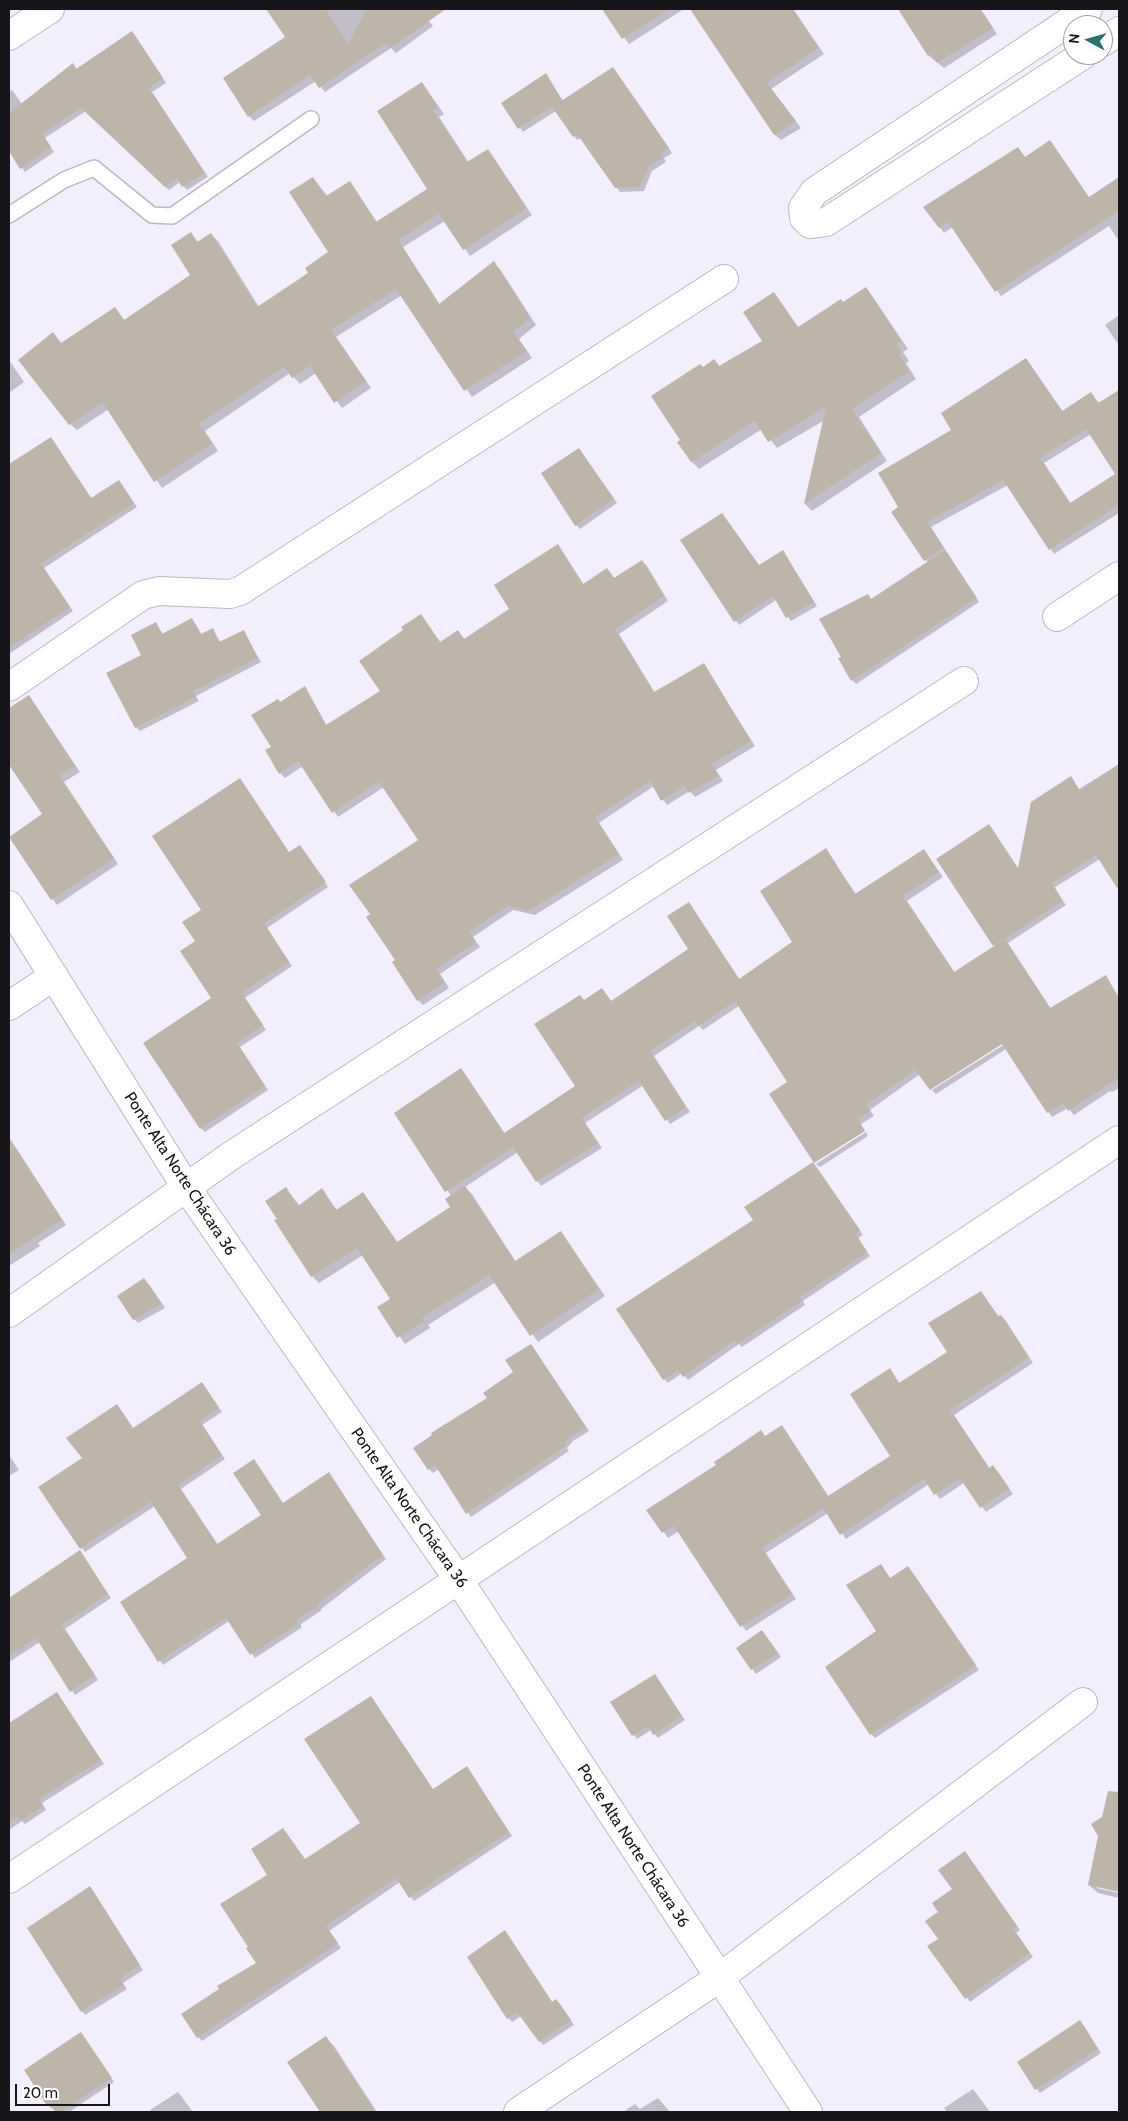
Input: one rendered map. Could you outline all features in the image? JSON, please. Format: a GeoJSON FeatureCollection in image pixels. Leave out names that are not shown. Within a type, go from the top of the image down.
{"type":"FeatureCollection","features":[{"type":"Feature","properties":{"kind":"street"},"geometry":{"type":"LineString","coordinates":[[9,36],[50,9]]}},
{"type":"Feature","properties":{"kind":"street"},"geometry":{"type":"LineString","coordinates":[[1063,26],[814,192],[803,208],[804,218],[810,224],[826,222],[1068,65]]}},
{"type":"Feature","properties":{"kind":"street"},"geometry":{"type":"LineString","coordinates":[[9,687],[143,595],[160,591],[230,594],[240,591],[724,279]]}},
{"type":"Feature","properties":{"kind":"street"},"geometry":{"type":"LineString","coordinates":[[1057,617],[1119,576]]}},
{"type":"Feature","properties":{"kind":"street"},"geometry":{"type":"LineString","coordinates":[[9,1313],[232,1155],[964,681]]}},
{"type":"Feature","properties":{"kind":"street","name":"Ponte Alta Norte Chácara 36"},"geometry":{"type":"LineString","coordinates":[[9,906],[186,1187],[458,1579],[808,2112]]}},
{"type":"Feature","properties":{"kind":"street"},"geometry":{"type":"LineString","coordinates":[[9,1006],[54,976]]}},
{"type":"Feature","properties":{"kind":"street"},"geometry":{"type":"LineString","coordinates":[[9,1879],[413,1612],[458,1579],[1119,1140]]}},
{"type":"Feature","properties":{"kind":"street"},"geometry":{"type":"LineString","coordinates":[[518,2112],[720,1978],[1083,1702]]}},
{"type":"Feature","properties":{"kind":"lane"},"geometry":{"type":"LineString","coordinates":[[9,215],[64,180],[94,168],[152,215],[172,216],[311,119]]}},
{"type":"Feature","properties":{"kind":"building"},"geometry":{"type":"Polygon","coordinates":[[[266,9],[325,9],[348,44],[366,9],[446,9],[389,49],[386,43],[319,88],[310,75],[248,117],[223,78],[285,37],[266,9]]]}},
{"type":"Feature","properties":{"kind":"building"},"geometry":{"type":"Polygon","coordinates":[[[602,9],[670,9],[622,39],[602,9]]]}},
{"type":"Feature","properties":{"kind":"building"},"geometry":{"type":"Polygon","coordinates":[[[690,9],[793,9],[819,48],[767,83],[796,121],[774,135],[690,9]]]}},
{"type":"Feature","properties":{"kind":"building"},"geometry":{"type":"Polygon","coordinates":[[[898,9],[980,9],[993,28],[937,63],[931,54],[928,56],[898,9]]]}},
{"type":"Feature","properties":{"kind":"building"},"geometry":{"type":"Polygon","coordinates":[[[132,31],[163,78],[149,88],[205,173],[182,187],[177,178],[165,187],[81,108],[42,134],[51,147],[20,169],[9,151],[9,113],[73,63],[76,69],[132,31]]]}},
{"type":"Feature","properties":{"kind":"building"},"geometry":{"type":"Polygon","coordinates":[[[613,67],[669,148],[661,154],[663,157],[649,167],[640,187],[615,188],[577,134],[573,137],[552,107],[613,67]]]}},
{"type":"Feature","properties":{"kind":"building"},"geometry":{"type":"Polygon","coordinates":[[[546,73],[562,100],[518,129],[501,103],[546,73]]]}},
{"type":"Feature","properties":{"kind":"building"},"geometry":{"type":"Polygon","coordinates":[[[422,82],[438,107],[433,110],[467,162],[488,149],[527,208],[463,250],[439,214],[398,240],[439,304],[494,261],[530,318],[513,332],[527,351],[464,391],[396,289],[331,330],[366,381],[334,403],[310,366],[292,378],[284,367],[199,424],[212,444],[154,482],[103,403],[69,425],[18,360],[53,332],[61,343],[115,307],[124,320],[190,275],[171,245],[191,232],[197,242],[211,233],[257,307],[308,273],[305,268],[328,252],[289,192],[313,177],[326,196],[350,181],[376,222],[427,189],[377,111],[422,82]]]}},
{"type":"Feature","properties":{"kind":"building"},"geometry":{"type":"Polygon","coordinates":[[[1050,140],[1089,197],[1119,177],[1119,211],[995,292],[948,222],[939,228],[923,207],[1018,147],[1025,157],[1050,140]]]}},
{"type":"Feature","properties":{"kind":"building"},"geometry":{"type":"Polygon","coordinates":[[[866,287],[901,341],[896,344],[902,353],[899,355],[909,371],[852,409],[881,453],[804,504],[826,407],[768,442],[755,421],[691,462],[677,442],[680,440],[651,396],[700,364],[703,367],[714,359],[719,366],[762,341],[743,312],[774,292],[798,327],[841,299],[843,302],[866,287]]]}},
{"type":"Feature","properties":{"kind":"building"},"geometry":{"type":"Polygon","coordinates":[[[1026,358],[1062,411],[1091,392],[1098,403],[1119,390],[1119,505],[1049,550],[1003,480],[927,522],[944,548],[924,561],[891,512],[898,507],[878,473],[951,430],[941,413],[1026,358]],[[1086,429],[1040,458],[1070,503],[1115,474],[1086,429]]]}},
{"type":"Feature","properties":{"kind":"building"},"geometry":{"type":"Polygon","coordinates":[[[51,437],[91,498],[119,480],[134,503],[41,564],[70,607],[9,648],[9,464],[51,437]]]}},
{"type":"Feature","properties":{"kind":"building"},"geometry":{"type":"Polygon","coordinates":[[[579,448],[614,499],[575,526],[541,473],[579,448]]]}},
{"type":"Feature","properties":{"kind":"building"},"geometry":{"type":"Polygon","coordinates":[[[722,513],[759,565],[783,550],[814,602],[786,618],[773,596],[734,622],[680,540],[722,513]]]}},
{"type":"Feature","properties":{"kind":"building"},"geometry":{"type":"Polygon","coordinates":[[[558,544],[583,584],[607,568],[614,578],[642,560],[664,596],[615,629],[654,692],[704,663],[751,741],[712,764],[719,776],[689,793],[685,786],[661,801],[650,781],[595,817],[619,854],[529,911],[508,906],[469,932],[476,942],[436,969],[445,982],[417,1001],[392,962],[395,960],[366,917],[370,914],[349,885],[418,840],[379,782],[332,813],[298,761],[279,774],[265,750],[271,747],[251,715],[278,699],[280,702],[305,686],[326,725],[380,691],[359,661],[403,630],[401,627],[421,614],[440,642],[458,630],[464,639],[509,609],[494,585],[558,544]]]}},
{"type":"Feature","properties":{"kind":"building"},"geometry":{"type":"Polygon","coordinates":[[[945,550],[977,598],[851,681],[838,658],[841,657],[819,619],[868,594],[871,599],[945,550]]]}},
{"type":"Feature","properties":{"kind":"building"},"geometry":{"type":"Polygon","coordinates":[[[192,618],[201,634],[213,628],[219,642],[244,630],[258,658],[193,691],[196,697],[135,728],[106,673],[141,655],[131,635],[156,622],[162,634],[192,618]]]}},
{"type":"Feature","properties":{"kind":"building"},"geometry":{"type":"Polygon","coordinates":[[[29,695],[75,766],[59,776],[114,858],[51,900],[9,837],[42,814],[9,765],[9,708],[29,695]]]}},
{"type":"Feature","properties":{"kind":"building"},"geometry":{"type":"Polygon","coordinates":[[[1119,764],[1119,891],[1096,855],[1052,883],[1063,901],[993,946],[936,859],[989,824],[1018,868],[1031,802],[1071,776],[1080,791],[1119,764]]]}},
{"type":"Feature","properties":{"kind":"building"},"geometry":{"type":"Polygon","coordinates":[[[240,778],[289,852],[300,845],[326,882],[264,923],[289,962],[242,993],[263,1025],[237,1043],[265,1086],[200,1129],[143,1043],[211,998],[180,951],[195,941],[182,922],[201,910],[152,836],[240,778]]]}},
{"type":"Feature","properties":{"kind":"building"},"geometry":{"type":"Polygon","coordinates":[[[826,848],[855,894],[924,849],[939,872],[903,896],[954,972],[1005,939],[1050,1008],[1106,975],[1119,999],[1119,1078],[1068,1111],[1063,1103],[1047,1113],[1002,1044],[930,1090],[915,1070],[866,1105],[870,1111],[857,1119],[865,1131],[814,1163],[769,1094],[787,1082],[735,1001],[698,1026],[695,1021],[650,1051],[686,1107],[665,1121],[639,1081],[582,1118],[598,1143],[536,1182],[513,1147],[445,1192],[394,1113],[461,1068],[504,1133],[575,1086],[534,1024],[580,995],[584,1000],[602,988],[611,1001],[688,949],[667,916],[689,902],[739,979],[792,942],[760,891],[826,848]]]}},
{"type":"Feature","properties":{"kind":"building"},"geometry":{"type":"Polygon","coordinates":[[[9,1138],[62,1220],[9,1254],[9,1138]]]}},
{"type":"Feature","properties":{"kind":"building"},"geometry":{"type":"Polygon","coordinates":[[[813,1162],[860,1230],[856,1234],[867,1252],[800,1297],[802,1301],[737,1344],[735,1340],[683,1377],[678,1370],[663,1380],[616,1309],[753,1220],[744,1207],[813,1162]]]}},
{"type":"Feature","properties":{"kind":"building"},"geometry":{"type":"Polygon","coordinates":[[[465,1186],[515,1261],[561,1231],[599,1289],[530,1336],[489,1275],[422,1318],[424,1321],[397,1338],[377,1307],[390,1299],[357,1248],[311,1277],[274,1220],[277,1219],[265,1201],[286,1187],[298,1206],[322,1188],[336,1210],[363,1192],[397,1242],[450,1207],[445,1199],[465,1186]]]}},
{"type":"Feature","properties":{"kind":"building"},"geometry":{"type":"Polygon","coordinates":[[[144,1278],[162,1304],[133,1320],[117,1296],[144,1278]]]}},
{"type":"Feature","properties":{"kind":"building"},"geometry":{"type":"Polygon","coordinates":[[[981,1291],[998,1316],[1001,1315],[1029,1357],[950,1410],[989,1468],[993,1465],[1009,1488],[980,1508],[960,1478],[934,1495],[924,1479],[840,1535],[823,1508],[762,1548],[792,1594],[740,1627],[674,1526],[662,1533],[646,1510],[716,1465],[714,1462],[761,1430],[765,1436],[782,1425],[828,1496],[890,1456],[850,1394],[890,1368],[899,1383],[947,1352],[928,1323],[981,1291]]]}},
{"type":"Feature","properties":{"kind":"building"},"geometry":{"type":"Polygon","coordinates":[[[531,1344],[586,1427],[569,1438],[564,1443],[566,1446],[466,1514],[435,1465],[428,1470],[413,1448],[432,1435],[431,1433],[487,1398],[483,1393],[513,1372],[505,1360],[531,1344]]]}},
{"type":"Feature","properties":{"kind":"building"},"geometry":{"type":"Polygon","coordinates":[[[202,1382],[219,1408],[200,1421],[222,1455],[178,1485],[217,1544],[261,1515],[233,1473],[254,1459],[283,1503],[329,1472],[383,1555],[318,1604],[319,1606],[297,1620],[298,1624],[250,1655],[226,1618],[158,1662],[120,1602],[187,1558],[151,1502],[80,1549],[38,1487],[82,1458],[66,1438],[117,1404],[133,1428],[202,1382]]]}},
{"type":"Feature","properties":{"kind":"building"},"geometry":{"type":"Polygon","coordinates":[[[80,1550],[108,1594],[62,1625],[95,1675],[70,1692],[36,1638],[9,1656],[9,1598],[80,1550]]]}},
{"type":"Feature","properties":{"kind":"building"},"geometry":{"type":"Polygon","coordinates":[[[881,1564],[890,1578],[908,1566],[976,1665],[870,1735],[825,1667],[876,1631],[846,1585],[881,1564]]]}},
{"type":"Feature","properties":{"kind":"building"},"geometry":{"type":"Polygon","coordinates":[[[762,1630],[778,1653],[751,1670],[736,1648],[762,1630]]]}},
{"type":"Feature","properties":{"kind":"building"},"geometry":{"type":"Polygon","coordinates":[[[655,1674],[682,1716],[653,1735],[648,1726],[632,1736],[610,1702],[655,1674]]]}},
{"type":"Feature","properties":{"kind":"building"},"geometry":{"type":"Polygon","coordinates":[[[57,1692],[101,1760],[39,1799],[43,1806],[20,1821],[18,1817],[9,1823],[9,1723],[57,1692]]]}},
{"type":"Feature","properties":{"kind":"building"},"geometry":{"type":"Polygon","coordinates":[[[371,1696],[433,1789],[467,1766],[509,1832],[409,1898],[396,1878],[326,1926],[338,1943],[197,2038],[181,2014],[219,1989],[217,1986],[256,1963],[246,1948],[248,1947],[220,1904],[267,1875],[251,1849],[283,1828],[305,1859],[360,1823],[304,1739],[371,1696]]]}},
{"type":"Feature","properties":{"kind":"building"},"geometry":{"type":"Polygon","coordinates":[[[1108,1791],[1119,1792],[1119,1892],[1088,1885],[1098,1836],[1091,1824],[1102,1817],[1108,1791]]]}},
{"type":"Feature","properties":{"kind":"building"},"geometry":{"type":"Polygon","coordinates":[[[965,1851],[1017,1926],[1013,1928],[1030,1953],[965,1999],[927,1946],[938,1939],[925,1921],[938,1912],[932,1903],[952,1889],[938,1870],[965,1851]]]}},
{"type":"Feature","properties":{"kind":"building"},"geometry":{"type":"Polygon","coordinates":[[[90,1886],[140,1965],[120,1979],[124,1985],[81,2012],[27,1928],[90,1886]]]}},
{"type":"Feature","properties":{"kind":"building"},"geometry":{"type":"Polygon","coordinates":[[[505,1930],[552,2002],[556,1999],[571,2020],[539,2042],[517,2012],[507,2019],[467,1957],[505,1930]]]}},
{"type":"Feature","properties":{"kind":"building"},"geometry":{"type":"Polygon","coordinates":[[[1080,2020],[1098,2049],[1035,2090],[1017,2062],[1080,2020]]]}},
{"type":"Feature","properties":{"kind":"building"},"geometry":{"type":"Polygon","coordinates":[[[81,2032],[112,2078],[60,2112],[55,2112],[51,2104],[47,2106],[24,2070],[81,2032]]]}},
{"type":"Feature","properties":{"kind":"building"},"geometry":{"type":"Polygon","coordinates":[[[326,2036],[376,2112],[320,2112],[287,2062],[326,2036]]]}}]}
